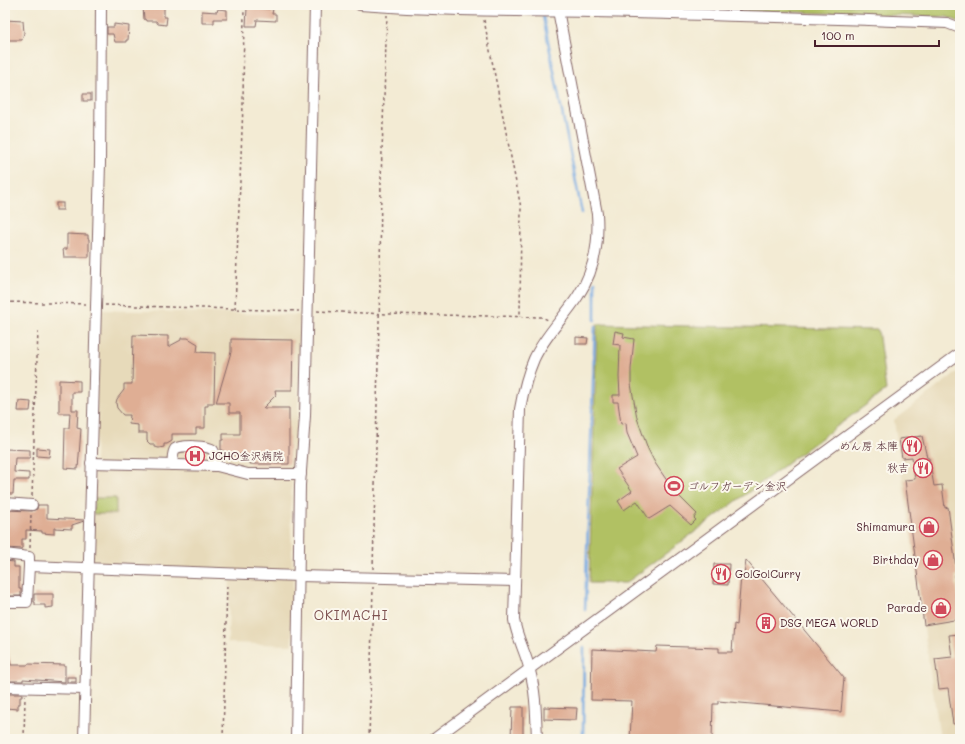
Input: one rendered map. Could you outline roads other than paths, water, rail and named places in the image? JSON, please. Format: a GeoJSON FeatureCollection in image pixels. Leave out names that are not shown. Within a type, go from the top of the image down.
{"type":"FeatureCollection","features":[{"type":"Feature","properties":{"kind":"street"},"geometry":{"type":"LineString","coordinates":[[84,739],[100,163],[101,5]]}},
{"type":"Feature","properties":{"kind":"street"},"geometry":{"type":"LineString","coordinates":[[296,739],[301,474],[305,416],[315,5]]}},
{"type":"Feature","properties":{"kind":"street"},"geometry":{"type":"LineString","coordinates":[[360,5],[482,10],[558,8],[828,18],[946,23],[960,28]]}},
{"type":"Feature","properties":{"kind":"street"},"geometry":{"type":"LineString","coordinates":[[537,739],[535,693],[530,669],[516,632],[514,611],[520,409],[527,377],[534,359],[545,339],[578,296],[586,280],[594,258],[598,224],[558,8]]}},
{"type":"Feature","properties":{"kind":"street"},"geometry":{"type":"LineString","coordinates":[[434,739],[960,352]]}},
{"type":"Feature","properties":{"kind":"street"},"geometry":{"type":"LineString","coordinates":[[172,465],[174,451],[179,447],[206,447],[214,451],[215,466]]}},
{"type":"Feature","properties":{"kind":"street"},"geometry":{"type":"LineString","coordinates":[[91,463],[215,466],[248,474],[301,474]]}},
{"type":"Feature","properties":{"kind":"street"},"geometry":{"type":"LineString","coordinates":[[5,503],[32,505]]}},
{"type":"Feature","properties":{"kind":"street"},"geometry":{"type":"LineString","coordinates":[[5,554],[29,562],[56,567],[88,569],[515,581]]}},
{"type":"Feature","properties":{"kind":"street"},"geometry":{"type":"LineString","coordinates":[[5,602],[27,602],[29,562]]}},
{"type":"Feature","properties":{"kind":"street"},"geometry":{"type":"LineString","coordinates":[[5,687],[85,689]]}},
{"type":"Feature","properties":{"kind":"waterway"},"geometry":{"type":"LineString","coordinates":[[543,16],[582,213]]}},
{"type":"Feature","properties":{"kind":"waterway"},"geometry":{"type":"LineString","coordinates":[[595,282],[595,320]]}},
{"type":"Feature","properties":{"kind":"waterway"},"geometry":{"type":"LineString","coordinates":[[585,610],[595,326]]}},
{"type":"Feature","properties":{"kind":"waterway"},"geometry":{"type":"LineString","coordinates":[[583,739],[584,647]]}},
{"type":"Feature","properties":{"kind":"place","name":"めん房 本陣"},"geometry":{"type":"Point","coordinates":[912,446]}},
{"type":"Feature","properties":{"kind":"place","name":"JCHO金沢病院"},"geometry":{"type":"Point","coordinates":[195,456]}},
{"type":"Feature","properties":{"kind":"place","name":"秋吉"},"geometry":{"type":"Point","coordinates":[923,468]}},
{"type":"Feature","properties":{"kind":"place","name":"ゴルフガーデン金沢"},"geometry":{"type":"Point","coordinates":[674,486]}},
{"type":"Feature","properties":{"kind":"place","name":"Shimamura"},"geometry":{"type":"Point","coordinates":[929,527]}},
{"type":"Feature","properties":{"kind":"place","name":"Birthday"},"geometry":{"type":"Point","coordinates":[933,560]}},
{"type":"Feature","properties":{"kind":"place","name":"Go!Go!Curry"},"geometry":{"type":"Point","coordinates":[721,574]}},
{"type":"Feature","properties":{"kind":"place","name":"Parade"},"geometry":{"type":"Point","coordinates":[941,608]}},
{"type":"Feature","properties":{"kind":"place","name":"DSG MEGA WORLD"},"geometry":{"type":"Point","coordinates":[766,623]}},
{"type":"Feature","properties":{"kind":"district","name":"OKIMACHI"},"geometry":{"type":"Point","coordinates":[351,615]}}]}
